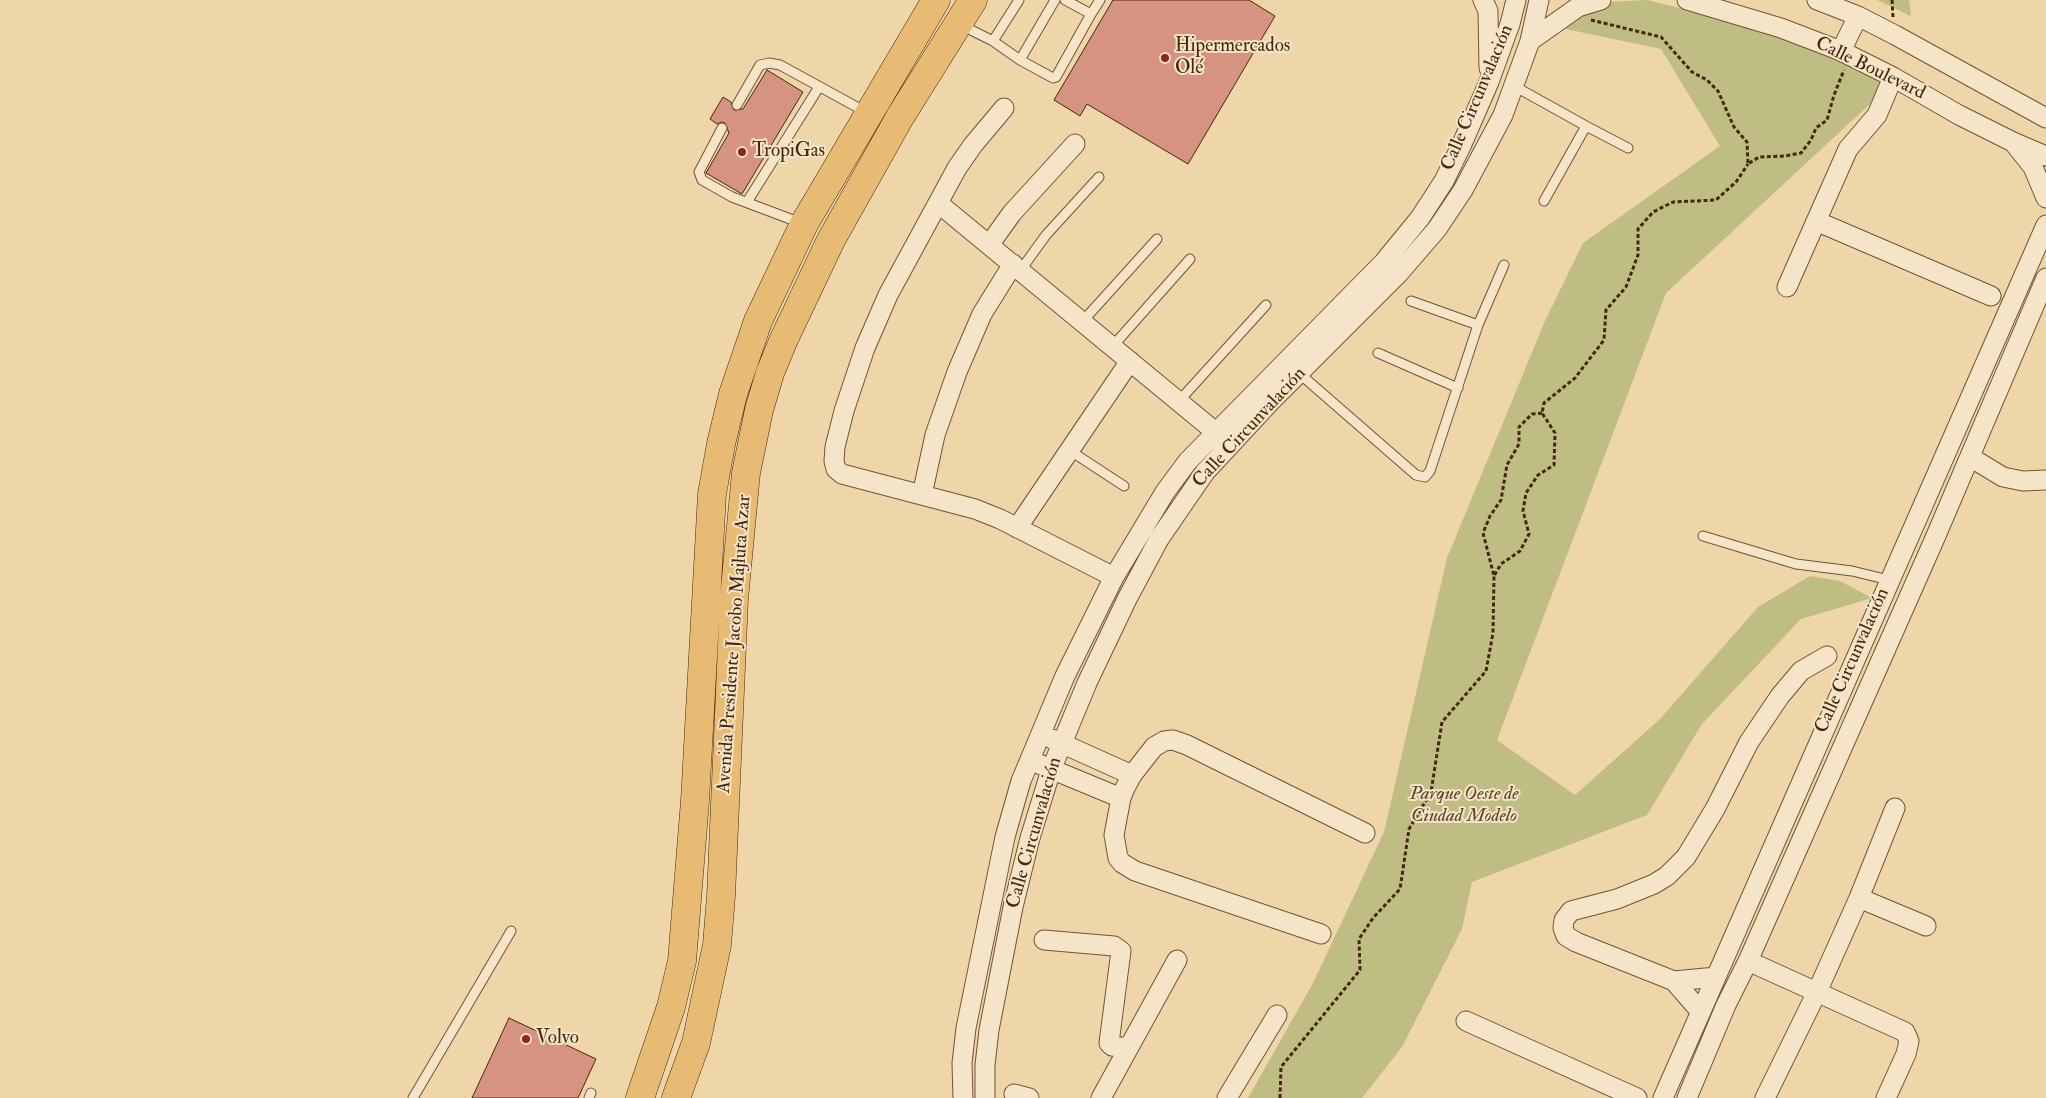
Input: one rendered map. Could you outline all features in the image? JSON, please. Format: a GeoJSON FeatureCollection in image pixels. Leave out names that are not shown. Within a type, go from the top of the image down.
{"type":"FeatureCollection","features":[{"type":"Feature","properties":{"kind":"main road","name":"Avenida Presidente Jacobo Majluta Azar"},"geometry":{"type":"LineString","coordinates":[[640,1098],[671,1007],[682,961],[694,801],[712,494],[733,394],[758,321],[804,224],[936,0]]}},
{"type":"Feature","properties":{"kind":"main road","name":"Avenida Presidente Jacobo Majluta Azar"},"geometry":{"type":"LineString","coordinates":[[676,1098],[696,1043],[717,946],[725,816],[734,599],[746,473],[759,410],[770,373],[784,339],[834,233],[900,118],[973,0]]}},
{"type":"Feature","properties":{"kind":"street"},"geometry":{"type":"LineString","coordinates":[[1483,0],[1488,11],[1489,82]]}},
{"type":"Feature","properties":{"kind":"street","name":"Calle Circunvalación"},"geometry":{"type":"LineString","coordinates":[[963,1098],[962,1063],[966,1028],[1005,837],[1028,760],[1039,733],[1114,577],[1165,492],[1188,460],[1384,262],[1420,218],[1451,166],[1489,82],[1510,24],[1516,0]]}},
{"type":"Feature","properties":{"kind":"street","name":"Calle Circunvalación"},"geometry":{"type":"LineString","coordinates":[[984,1098],[988,1039],[1012,907],[1030,838],[1051,770],[1062,743],[1087,683],[1142,568],[1182,504],[1205,472],[1272,400],[1399,274],[1437,229],[1463,190],[1503,114],[1530,41],[1539,0]]}},
{"type":"Feature","properties":{"kind":"street"},"geometry":{"type":"LineString","coordinates":[[1530,41],[1578,7],[1601,0]]}},
{"type":"Feature","properties":{"kind":"street","name":"Calle Boulevard"},"geometry":{"type":"LineString","coordinates":[[1687,0],[1781,28],[1846,53],[1893,77],[1959,115],[2046,156]]}},
{"type":"Feature","properties":{"kind":"street","name":"Calle Boulevard"},"geometry":{"type":"LineString","coordinates":[[1817,0],[1858,16],[2046,118]]}},
{"type":"Feature","properties":{"kind":"street"},"geometry":{"type":"LineString","coordinates":[[1846,53],[1858,16]]}},
{"type":"Feature","properties":{"kind":"street"},"geometry":{"type":"LineString","coordinates":[[1787,287],[1848,149],[1877,115],[1893,77]]}},
{"type":"Feature","properties":{"kind":"street"},"geometry":{"type":"LineString","coordinates":[[2025,108],[2046,104]]}},
{"type":"Feature","properties":{"kind":"street"},"geometry":{"type":"LineString","coordinates":[[1004,108],[977,139],[957,168],[888,295],[865,348],[844,411],[835,447],[834,461],[836,470],[842,474],[975,509],[1114,577]]}},
{"type":"Feature","properties":{"kind":"street"},"geometry":{"type":"LineString","coordinates":[[2013,142],[2033,167],[2046,198]]}},
{"type":"Feature","properties":{"kind":"street"},"geometry":{"type":"LineString","coordinates":[[989,245],[1012,213],[1074,144]]}},
{"type":"Feature","properties":{"kind":"street"},"geometry":{"type":"LineString","coordinates":[[938,203],[1231,445]]}},
{"type":"Feature","properties":{"kind":"street"},"geometry":{"type":"LineString","coordinates":[[1816,221],[1991,296]]}},
{"type":"Feature","properties":{"kind":"street","name":"Calle Circunvalación"},"geometry":{"type":"LineString","coordinates":[[1663,1098],[2046,225]]}},
{"type":"Feature","properties":{"kind":"street"},"geometry":{"type":"LineString","coordinates":[[922,495],[935,435],[956,372],[982,314],[1016,267]]}},
{"type":"Feature","properties":{"kind":"street","name":"Calle Circunvalación"},"geometry":{"type":"LineString","coordinates":[[1687,1098],[1726,1005],[1748,961],[1970,456],[2046,278]]}},
{"type":"Feature","properties":{"kind":"street"},"geometry":{"type":"LineString","coordinates":[[1017,528],[1130,361]]}},
{"type":"Feature","properties":{"kind":"street"},"geometry":{"type":"LineString","coordinates":[[1970,456],[2003,477],[2023,481],[2046,480]]}},
{"type":"Feature","properties":{"kind":"street"},"geometry":{"type":"LineString","coordinates":[[1726,1005],[1704,1004],[1674,981],[1576,942],[1566,936],[1563,928],[1564,920],[1571,911],[1617,898],[1654,884],[1667,876],[1686,857],[1715,809],[1749,742],[1780,696],[1801,672],[1827,656]]}},
{"type":"Feature","properties":{"kind":"street"},"geometry":{"type":"LineString","coordinates":[[1039,733],[1132,775]]}},
{"type":"Feature","properties":{"kind":"street"},"geometry":{"type":"LineString","coordinates":[[1322,934],[1135,871],[1122,864],[1118,858],[1114,835],[1121,798],[1132,775],[1154,746],[1164,741],[1173,740],[1187,745],[1364,833]]}},
{"type":"Feature","properties":{"kind":"street"},"geometry":{"type":"LineString","coordinates":[[1028,760],[1121,798]]}},
{"type":"Feature","properties":{"kind":"street"},"geometry":{"type":"LineString","coordinates":[[1765,1098],[1817,992],[1859,898],[1895,808]]}},
{"type":"Feature","properties":{"kind":"street"},"geometry":{"type":"LineString","coordinates":[[1859,898],[1926,926]]}},
{"type":"Feature","properties":{"kind":"street"},"geometry":{"type":"LineString","coordinates":[[1044,940],[1114,946],[1121,951],[1109,1043],[1112,1046],[1128,1048]]}},
{"type":"Feature","properties":{"kind":"street"},"geometry":{"type":"LineString","coordinates":[[1101,1098],[1177,960]]}},
{"type":"Feature","properties":{"kind":"street"},"geometry":{"type":"LineString","coordinates":[[1748,961],[1905,1032],[1909,1041],[1906,1054],[1886,1098]]}},
{"type":"Feature","properties":{"kind":"street"},"geometry":{"type":"LineString","coordinates":[[1674,981],[1716,977]]}},
{"type":"Feature","properties":{"kind":"street"},"geometry":{"type":"LineString","coordinates":[[1227,1098],[1277,1015]]}},
{"type":"Feature","properties":{"kind":"street"},"geometry":{"type":"LineString","coordinates":[[1466,1021],[1637,1098]]}},
{"type":"Feature","properties":{"kind":"lane"},"geometry":{"type":"LineString","coordinates":[[993,41],[1018,0]]}},
{"type":"Feature","properties":{"kind":"lane"},"geometry":{"type":"LineString","coordinates":[[1020,60],[1054,0]]}},
{"type":"Feature","properties":{"kind":"lane"},"geometry":{"type":"LineString","coordinates":[[1064,0],[1091,14]]}},
{"type":"Feature","properties":{"kind":"lane"},"geometry":{"type":"LineString","coordinates":[[958,24],[993,41],[1050,78],[1056,77],[1100,0]]}},
{"type":"Feature","properties":{"kind":"lane"},"geometry":{"type":"LineString","coordinates":[[737,105],[760,65],[769,63],[780,66],[868,113]]}},
{"type":"Feature","properties":{"kind":"lane"},"geometry":{"type":"LineString","coordinates":[[1514,86],[1628,148]]}},
{"type":"Feature","properties":{"kind":"lane"},"geometry":{"type":"LineString","coordinates":[[747,202],[819,87]]}},
{"type":"Feature","properties":{"kind":"lane"},"geometry":{"type":"LineString","coordinates":[[1544,201],[1586,126]]}},
{"type":"Feature","properties":{"kind":"lane"},"geometry":{"type":"LineString","coordinates":[[722,128],[699,172],[702,180],[732,197],[804,224]]}},
{"type":"Feature","properties":{"kind":"lane"},"geometry":{"type":"LineString","coordinates":[[1016,267],[1099,177]]}},
{"type":"Feature","properties":{"kind":"lane"},"geometry":{"type":"LineString","coordinates":[[1082,322],[1157,238]]}},
{"type":"Feature","properties":{"kind":"lane"},"geometry":{"type":"LineString","coordinates":[[1112,347],[1190,258]]}},
{"type":"Feature","properties":{"kind":"lane"},"geometry":{"type":"LineString","coordinates":[[1300,374],[1416,476],[1425,477],[1430,471],[1478,325],[1504,265]]}},
{"type":"Feature","properties":{"kind":"lane"},"geometry":{"type":"LineString","coordinates":[[1412,301],[1478,325]]}},
{"type":"Feature","properties":{"kind":"lane"},"geometry":{"type":"LineString","coordinates":[[1179,401],[1266,305]]}},
{"type":"Feature","properties":{"kind":"lane"},"geometry":{"type":"LineString","coordinates":[[1378,353],[1458,388]]}},
{"type":"Feature","properties":{"kind":"lane"},"geometry":{"type":"LineString","coordinates":[[1069,450],[1124,486]]}},
{"type":"Feature","properties":{"kind":"lane"},"geometry":{"type":"LineString","coordinates":[[1703,536],[1796,564],[1852,571],[1889,580]]}},
{"type":"Feature","properties":{"kind":"lane"},"geometry":{"type":"LineString","coordinates":[[413,1098],[511,931]]}},
{"type":"Feature","properties":{"kind":"path"},"geometry":{"type":"LineString","coordinates":[[1578,7],[1593,22],[1661,36],[1692,72],[1707,80],[1718,91],[1734,127],[1748,142],[1748,164]]}},
{"type":"Feature","properties":{"kind":"path"},"geometry":{"type":"LineString","coordinates":[[1494,576],[1501,564],[1520,551],[1529,534],[1523,511],[1526,493],[1538,475],[1554,465],[1555,433],[1542,413],[1544,403],[1575,378],[1604,340],[1606,310],[1626,287],[1638,255],[1638,229],[1653,212],[1673,202],[1716,200],[1736,182],[1748,164],[1759,157],[1801,153],[1811,140],[1816,128],[1827,120],[1846,53]]}},
{"type":"Feature","properties":{"kind":"path"},"geometry":{"type":"LineString","coordinates":[[1280,1098],[1280,1067],[1360,970],[1360,939],[1374,918],[1400,889],[1409,829],[1431,792],[1442,722],[1486,671],[1493,633],[1494,576],[1483,533],[1490,516],[1502,500],[1507,466],[1519,444],[1519,427],[1532,414],[1542,413]]}},
{"type":"Feature","properties":{"kind":"green space","name":"Parque Oeste de Ciudad Modelo"},"geometry":{"type":"Polygon","coordinates":[[[1647,0],[1779,32],[1887,72],[1870,104],[1666,293],[1497,740],[1575,795],[1660,719],[1758,607],[1810,576],[1840,581],[1872,598],[1801,619],[1702,724],[1647,815],[1472,882],[1462,929],[1402,1047],[1362,1098],[1248,1098],[1313,983],[1384,832],[1447,558],[1545,321],[1583,243],[1720,146],[1661,49],[1561,28],[1587,3],[1647,0]]]}},
{"type":"Feature","properties":{"kind":"green space"},"geometry":{"type":"Polygon","coordinates":[[[1877,0],[1909,0],[1911,16],[1877,0]]]}},
{"type":"Feature","properties":{"kind":"building","name":"Hipermercados Olé"},"geometry":{"type":"Polygon","coordinates":[[[1113,0],[1249,0],[1275,16],[1188,164],[1087,104],[1080,116],[1054,100],[1113,0]]]}},
{"type":"Feature","properties":{"kind":"building","name":"TropiGas"},"geometry":{"type":"Polygon","coordinates":[[[767,70],[803,92],[742,194],[706,173],[729,133],[725,123],[717,124],[710,119],[723,97],[731,102],[734,110],[743,109],[767,70]]]}},
{"type":"Feature","properties":{"kind":"building","name":"Volvo"},"geometry":{"type":"Polygon","coordinates":[[[509,1018],[596,1059],[578,1098],[472,1098],[509,1018]]]}},
{"type":"Feature","properties":{"kind":"place","name":"Hipermercados Olé"},"geometry":{"type":"Point","coordinates":[1165,58]}},
{"type":"Feature","properties":{"kind":"place","name":"TropiGas"},"geometry":{"type":"Point","coordinates":[742,152]}},
{"type":"Feature","properties":{"kind":"place","name":"Volvo"},"geometry":{"type":"Point","coordinates":[526,1039]}}]}
